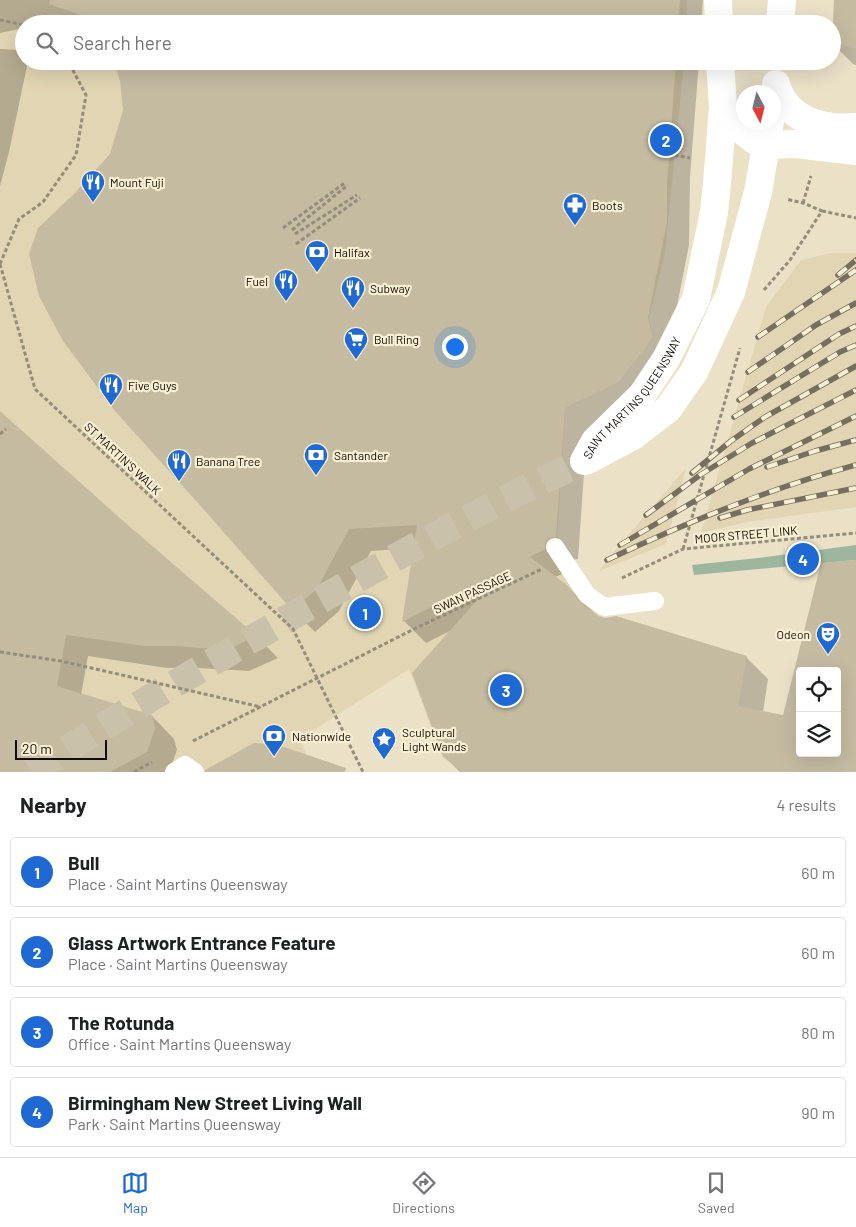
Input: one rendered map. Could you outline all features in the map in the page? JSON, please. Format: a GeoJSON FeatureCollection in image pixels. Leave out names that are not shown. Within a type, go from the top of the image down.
{"type":"FeatureCollection","features":[{"type":"Feature","properties":{"kind":"street"},"geometry":{"type":"LineString","coordinates":[[718,0],[719,15]]}},
{"type":"Feature","properties":{"kind":"street"},"geometry":{"type":"LineString","coordinates":[[781,15],[782,0]]}},
{"type":"Feature","properties":{"kind":"street"},"geometry":{"type":"LineString","coordinates":[[721,70],[723,107],[732,123],[756,141],[769,134],[795,144],[856,151]]}},
{"type":"Feature","properties":{"kind":"street"},"geometry":{"type":"LineString","coordinates":[[776,82],[779,96],[788,108],[802,119],[828,127],[856,127]]}},
{"type":"Feature","properties":{"kind":"street","name":"SAINT MARTINS QUEENSWAY"},"geometry":{"type":"LineString","coordinates":[[723,107],[714,212],[696,299],[666,359],[642,395],[595,441],[584,461],[633,436],[668,409],[694,372],[731,292],[758,192],[769,134]]}},
{"type":"Feature","properties":{"kind":"lane"},"geometry":{"type":"LineString","coordinates":[[555,547],[587,596],[604,607],[655,600]]}},
{"type":"Feature","properties":{"kind":"lane"},"geometry":{"type":"LineString","coordinates":[[174,772],[185,765],[195,772]]}},
{"type":"Feature","properties":{"kind":"path"},"geometry":{"type":"LineString","coordinates":[[0,20],[15,23]]}},
{"type":"Feature","properties":{"kind":"path"},"geometry":{"type":"LineString","coordinates":[[0,264],[19,219],[43,202],[76,155],[86,95],[73,70]]}},
{"type":"Feature","properties":{"kind":"path"},"geometry":{"type":"LineString","coordinates":[[668,154],[692,158]]}},
{"type":"Feature","properties":{"kind":"path"},"geometry":{"type":"LineString","coordinates":[[803,203],[812,172]]}},
{"type":"Feature","properties":{"kind":"path"},"geometry":{"type":"LineString","coordinates":[[283,228],[347,184],[292,230]]}},
{"type":"Feature","properties":{"kind":"path"},"geometry":{"type":"LineString","coordinates":[[294,234],[358,197],[296,244]]}},
{"type":"Feature","properties":{"kind":"path"},"geometry":{"type":"LineString","coordinates":[[784,198],[822,211],[856,218]]}},
{"type":"Feature","properties":{"kind":"path"},"geometry":{"type":"LineString","coordinates":[[760,295],[790,260],[822,211]]}},
{"type":"Feature","properties":{"kind":"path","name":"ST MARTIN'S WALK"},"geometry":{"type":"LineString","coordinates":[[0,264],[35,389],[293,630],[317,678]]}},
{"type":"Feature","properties":{"kind":"path"},"geometry":{"type":"LineString","coordinates":[[683,548],[742,340]]}},
{"type":"Feature","properties":{"kind":"path"},"geometry":{"type":"LineString","coordinates":[[0,434],[6,429]]}},
{"type":"Feature","properties":{"kind":"path","name":"MOOR STREET LINK"},"geometry":{"type":"LineString","coordinates":[[587,596],[683,548],[856,532]]}},
{"type":"Feature","properties":{"kind":"path","name":"SWAN PASSAGE"},"geometry":{"type":"LineString","coordinates":[[185,745],[416,628],[536,572]]}},
{"type":"Feature","properties":{"kind":"path"},"geometry":{"type":"LineString","coordinates":[[0,652],[61,661],[261,707]]}},
{"type":"Feature","properties":{"kind":"path"},"geometry":{"type":"LineString","coordinates":[[317,678],[363,772]]}},
{"type":"Feature","properties":{"kind":"path"},"geometry":{"type":"LineString","coordinates":[[134,772],[159,758]]}},
{"type":"Feature","properties":{"kind":"shaded area"},"geometry":{"type":"Polygon","coordinates":[[[0,0],[687,0],[686,15],[15,15],[15,70],[683,70],[665,252],[649,318],[653,338],[619,382],[565,408],[557,543],[603,613],[573,772],[443,757],[409,669],[300,739],[313,772],[0,772],[0,0]]]}},
{"type":"Feature","properties":{"kind":"shaded area"},"geometry":{"type":"Polygon","coordinates":[[[831,253],[856,253],[856,507],[747,522],[701,533],[766,307],[801,260],[831,253]]]}},
{"type":"Feature","properties":{"kind":"shaded area"},"geometry":{"type":"Polygon","coordinates":[[[686,468],[666,544],[599,571],[607,560],[686,468]]]}},
{"type":"Feature","properties":{"kind":"green space"},"geometry":{"type":"Polygon","coordinates":[[[856,545],[856,560],[694,575],[692,565],[758,558],[856,545]]]}},
{"type":"Feature","properties":{"kind":"building"},"geometry":{"type":"Polygon","coordinates":[[[50,0],[680,0],[679,15],[80,15],[49,4],[50,0]]]}},
{"type":"Feature","properties":{"kind":"building"},"geometry":{"type":"Polygon","coordinates":[[[834,0],[856,0],[856,48],[841,45],[841,15],[833,15],[834,0]]]}},
{"type":"Feature","properties":{"kind":"building","name":"Bull Ring"},"geometry":{"type":"Polygon","coordinates":[[[117,70],[675,70],[667,184],[667,222],[648,318],[653,338],[619,382],[565,408],[556,537],[549,538],[545,543],[545,549],[530,557],[568,586],[581,603],[598,616],[605,618],[616,616],[747,656],[738,706],[783,715],[821,563],[856,560],[856,772],[463,772],[443,757],[412,673],[504,570],[402,622],[417,525],[349,529],[317,589],[292,610],[115,411],[63,341],[39,296],[29,254],[38,228],[75,193],[110,154],[123,110],[120,81],[117,70]]]}},
{"type":"Feature","properties":{"kind":"building"},"geometry":{"type":"Polygon","coordinates":[[[0,411],[122,520],[257,636],[226,650],[175,646],[144,646],[66,635],[57,686],[152,715],[155,728],[147,752],[110,772],[0,772],[0,411]]]}},
{"type":"Feature","properties":{"kind":"building","name":"Nationwide"},"geometry":{"type":"Polygon","coordinates":[[[254,743],[278,745],[346,768],[345,772],[205,772],[205,770],[254,743]]]}},
{"type":"Feature","properties":{"kind":"tunnel"},"geometry":{"type":"LineString","coordinates":[[32,772],[154,696],[353,581],[467,519],[584,461]]}},
{"type":"Feature","properties":{"kind":"railway"},"geometry":{"type":"LineString","coordinates":[[838,275],[856,260]]}},
{"type":"Feature","properties":{"kind":"railway"},"geometry":{"type":"LineString","coordinates":[[758,337],[856,270]]}},
{"type":"Feature","properties":{"kind":"railway"},"geometry":{"type":"LineString","coordinates":[[748,372],[816,325],[856,303]]}},
{"type":"Feature","properties":{"kind":"railway"},"geometry":{"type":"LineString","coordinates":[[739,400],[839,334],[856,326]]}},
{"type":"Feature","properties":{"kind":"railway"},"geometry":{"type":"LineString","coordinates":[[734,417],[840,352],[856,345]]}},
{"type":"Feature","properties":{"kind":"railway"},"geometry":{"type":"LineString","coordinates":[[692,473],[731,441],[765,417],[856,366]]}},
{"type":"Feature","properties":{"kind":"railway"},"geometry":{"type":"LineString","coordinates":[[646,515],[700,475],[752,443],[856,390]]}},
{"type":"Feature","properties":{"kind":"railway"},"geometry":{"type":"LineString","coordinates":[[620,545],[749,469],[856,416]]}},
{"type":"Feature","properties":{"kind":"railway"},"geometry":{"type":"LineString","coordinates":[[767,467],[856,440]]}},
{"type":"Feature","properties":{"kind":"railway"},"geometry":{"type":"LineString","coordinates":[[607,560],[668,532],[761,495],[856,465]]}},
{"type":"Feature","properties":{"kind":"railway"},"geometry":{"type":"LineString","coordinates":[[720,518],[747,510],[856,488]]}},
{"type":"Feature","properties":{"kind":"place","name":"Glass Artwork Entrance Feature"},"geometry":{"type":"Point","coordinates":[666,140]}},
{"type":"Feature","properties":{"kind":"place","name":"Mount Fuji"},"geometry":{"type":"Point","coordinates":[93,203]}},
{"type":"Feature","properties":{"kind":"place","name":"Boots"},"geometry":{"type":"Point","coordinates":[575,226]}},
{"type":"Feature","properties":{"kind":"place","name":"Halifax"},"geometry":{"type":"Point","coordinates":[317,273]}},
{"type":"Feature","properties":{"kind":"place","name":"Fuel"},"geometry":{"type":"Point","coordinates":[286,302]}},
{"type":"Feature","properties":{"kind":"place","name":"Subway"},"geometry":{"type":"Point","coordinates":[353,309]}},
{"type":"Feature","properties":{"kind":"place","name":"Bull Ring"},"geometry":{"type":"Point","coordinates":[356,360]}},
{"type":"Feature","properties":{"kind":"place","name":"Five Guys"},"geometry":{"type":"Point","coordinates":[111,406]}},
{"type":"Feature","properties":{"kind":"place","name":"Santander"},"geometry":{"type":"Point","coordinates":[316,476]}},
{"type":"Feature","properties":{"kind":"place","name":"Banana Tree"},"geometry":{"type":"Point","coordinates":[179,482]}},
{"type":"Feature","properties":{"kind":"place","name":"Birmingham New Street Living Wall"},"geometry":{"type":"Point","coordinates":[803,559]}},
{"type":"Feature","properties":{"kind":"place","name":"Bull"},"geometry":{"type":"Point","coordinates":[365,613]}},
{"type":"Feature","properties":{"kind":"place","name":"Odeon"},"geometry":{"type":"Point","coordinates":[828,655]}},
{"type":"Feature","properties":{"kind":"place","name":"The Rotunda"},"geometry":{"type":"Point","coordinates":[506,690]}},
{"type":"Feature","properties":{"kind":"place","name":"Nationwide"},"geometry":{"type":"Point","coordinates":[274,757]}},
{"type":"Feature","properties":{"kind":"place","name":"Sculptural Light Wands"},"geometry":{"type":"Point","coordinates":[384,760]}}]}
